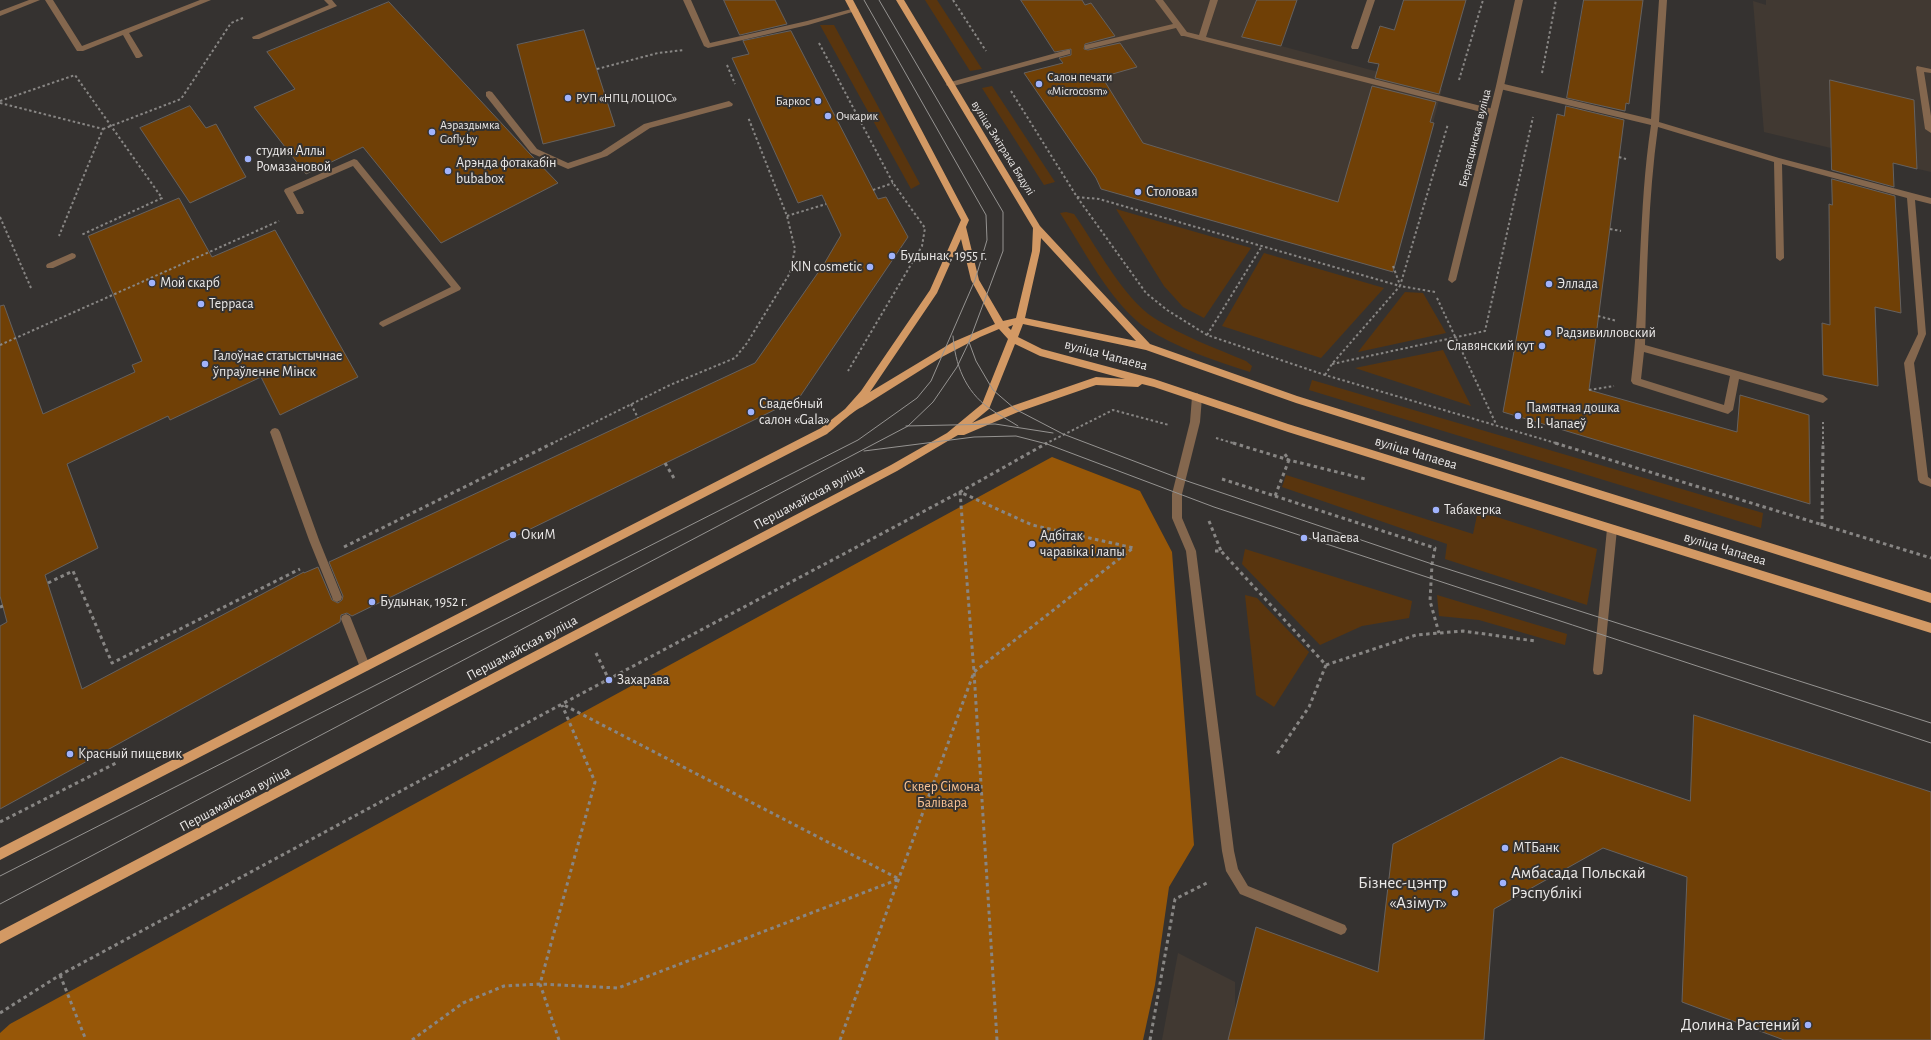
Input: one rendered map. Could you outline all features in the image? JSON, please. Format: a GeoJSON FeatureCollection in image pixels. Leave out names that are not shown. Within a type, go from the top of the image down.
{"type":"FeatureCollection","features":[{"type":"Feature","properties":{"kind":"main road"},"geometry":{"type":"LineString","coordinates":[[849,0],[964,220],[934,290],[864,394],[852,408]]}},
{"type":"Feature","properties":{"kind":"main road","name":"вуліца Змітрака Бядулі"},"geometry":{"type":"LineString","coordinates":[[900,0],[1037,228],[1147,348]]}},
{"type":"Feature","properties":{"kind":"main road","name":"вуліца Чапаева"},"geometry":{"type":"LineString","coordinates":[[962,226],[975,280],[1000,324],[1014,339],[1040,352],[1154,383],[1288,428],[1931,628]]}},
{"type":"Feature","properties":{"kind":"main road"},"geometry":{"type":"LineString","coordinates":[[0,854],[824,431],[852,408],[971,336],[1000,324],[1020,320],[1036,251],[1037,228]]}},
{"type":"Feature","properties":{"kind":"main road","name":"вуліца Чапаева"},"geometry":{"type":"LineString","coordinates":[[1020,320],[1147,348],[1296,399],[1931,598]]}},
{"type":"Feature","properties":{"kind":"main road","name":"Першамайская вуліца"},"geometry":{"type":"LineString","coordinates":[[0,938],[881,475],[950,436],[986,406],[1014,339],[1020,320]]}},
{"type":"Feature","properties":{"kind":"main road"},"geometry":{"type":"LineString","coordinates":[[950,436],[1015,409],[1096,381],[1154,383]]}},
{"type":"Feature","properties":{"kind":"street"},"geometry":{"type":"LineString","coordinates":[[0,14],[36,0]]}},
{"type":"Feature","properties":{"kind":"street"},"geometry":{"type":"LineString","coordinates":[[49,0],[80,49],[207,0]]}},
{"type":"Feature","properties":{"kind":"street"},"geometry":{"type":"LineString","coordinates":[[256,37],[333,6],[328,0]]}},
{"type":"Feature","properties":{"kind":"street"},"geometry":{"type":"LineString","coordinates":[[687,0],[708,46],[808,23],[855,10]]}},
{"type":"Feature","properties":{"kind":"street"},"geometry":{"type":"LineString","coordinates":[[1159,0],[1184,34],[1493,112]]}},
{"type":"Feature","properties":{"kind":"street"},"geometry":{"type":"LineString","coordinates":[[1202,38],[1214,0]]}},
{"type":"Feature","properties":{"kind":"street"},"geometry":{"type":"LineString","coordinates":[[1355,47],[1371,0]]}},
{"type":"Feature","properties":{"kind":"street","name":"Берасцянская вуліца"},"geometry":{"type":"LineString","coordinates":[[1452,280],[1500,86],[1519,0]]}},
{"type":"Feature","properties":{"kind":"street"},"geometry":{"type":"LineString","coordinates":[[1663,0],[1655,123],[1649,164],[1640,347],[1636,381],[1728,410],[1735,374]]}},
{"type":"Feature","properties":{"kind":"street"},"geometry":{"type":"LineString","coordinates":[[1088,47],[1178,25]]}},
{"type":"Feature","properties":{"kind":"street"},"geometry":{"type":"LineString","coordinates":[[125,32],[139,56]]}},
{"type":"Feature","properties":{"kind":"street"},"geometry":{"type":"LineString","coordinates":[[950,85],[998,70],[1067,52]]}},
{"type":"Feature","properties":{"kind":"street"},"geometry":{"type":"LineString","coordinates":[[1931,71],[1920,68],[1929,129],[1931,130]]}},
{"type":"Feature","properties":{"kind":"street"},"geometry":{"type":"LineString","coordinates":[[1500,86],[1655,123],[1778,160],[1931,201]]}},
{"type":"Feature","properties":{"kind":"street"},"geometry":{"type":"LineString","coordinates":[[489,94],[534,151],[568,166],[604,154],[647,126],[729,104]]}},
{"type":"Feature","properties":{"kind":"street"},"geometry":{"type":"LineString","coordinates":[[1778,160],[1780,258]]}},
{"type":"Feature","properties":{"kind":"street"},"geometry":{"type":"LineString","coordinates":[[300,212],[288,191],[354,162],[457,288],[383,324]]}},
{"type":"Feature","properties":{"kind":"street"},"geometry":{"type":"LineString","coordinates":[[1911,196],[1922,334],[1909,363],[1923,480],[1931,483]]}},
{"type":"Feature","properties":{"kind":"street"},"geometry":{"type":"LineString","coordinates":[[50,266],[72,256]]}},
{"type":"Feature","properties":{"kind":"street"},"geometry":{"type":"LineString","coordinates":[[1640,347],[1823,399]]}},
{"type":"Feature","properties":{"kind":"street"},"geometry":{"type":"LineString","coordinates":[[1197,397],[1195,422],[1177,494],[1177,518],[1191,551],[1228,851],[1232,871],[1244,890],[1341,930]]}},
{"type":"Feature","properties":{"kind":"street"},"geometry":{"type":"LineString","coordinates":[[275,432],[337,597]]}},
{"type":"Feature","properties":{"kind":"street"},"geometry":{"type":"LineString","coordinates":[[1598,670],[1612,529]]}},
{"type":"Feature","properties":{"kind":"street"},"geometry":{"type":"LineString","coordinates":[[346,619],[366,666]]}},
{"type":"Feature","properties":{"kind":"path"},"geometry":{"type":"LineString","coordinates":[[953,0],[1077,197],[1146,293],[1167,310],[1207,335],[1325,375],[1496,425],[1822,526],[1931,558]]}},
{"type":"Feature","properties":{"kind":"path"},"geometry":{"type":"LineString","coordinates":[[0,102],[103,129],[181,100],[231,23],[246,17]]}},
{"type":"Feature","properties":{"kind":"path"},"geometry":{"type":"LineString","coordinates":[[808,23],[894,184],[925,228],[922,246],[847,373]]}},
{"type":"Feature","properties":{"kind":"path"},"geometry":{"type":"LineString","coordinates":[[718,44],[736,87]]}},
{"type":"Feature","properties":{"kind":"path"},"geometry":{"type":"LineString","coordinates":[[597,69],[658,53],[708,46]]}},
{"type":"Feature","properties":{"kind":"path"},"geometry":{"type":"LineString","coordinates":[[0,102],[75,75],[162,198],[77,237]]}},
{"type":"Feature","properties":{"kind":"path"},"geometry":{"type":"LineString","coordinates":[[48,583],[73,571],[112,662],[631,404],[670,385],[735,358],[747,343],[790,273],[795,249],[787,216],[747,116]]}},
{"type":"Feature","properties":{"kind":"path"},"geometry":{"type":"LineString","coordinates":[[58,239],[103,129]]}},
{"type":"Feature","properties":{"kind":"path"},"geometry":{"type":"LineString","coordinates":[[873,190],[894,184]]}},
{"type":"Feature","properties":{"kind":"path"},"geometry":{"type":"LineString","coordinates":[[1077,197],[1099,199],[1400,286]]}},
{"type":"Feature","properties":{"kind":"path"},"geometry":{"type":"LineString","coordinates":[[787,216],[826,204]]}},
{"type":"Feature","properties":{"kind":"path"},"geometry":{"type":"LineString","coordinates":[[0,345],[300,212]]}},
{"type":"Feature","properties":{"kind":"path"},"geometry":{"type":"LineString","coordinates":[[0,217],[31,288]]}},
{"type":"Feature","properties":{"kind":"path"},"geometry":{"type":"LineString","coordinates":[[1207,335],[1262,246]]}},
{"type":"Feature","properties":{"kind":"path"},"geometry":{"type":"LineString","coordinates":[[1393,266],[1400,286]]}},
{"type":"Feature","properties":{"kind":"path"},"geometry":{"type":"LineString","coordinates":[[1325,375],[1332,364],[1400,286]]}},
{"type":"Feature","properties":{"kind":"path"},"geometry":{"type":"LineString","coordinates":[[1822,526],[1823,399]]}},
{"type":"Feature","properties":{"kind":"path"},"geometry":{"type":"LineString","coordinates":[[631,404],[638,418]]}},
{"type":"Feature","properties":{"kind":"path"},"geometry":{"type":"LineString","coordinates":[[0,1013],[60,975],[562,704],[960,492],[1063,434],[1113,410]]}},
{"type":"Feature","properties":{"kind":"path"},"geometry":{"type":"LineString","coordinates":[[1275,496],[1289,460],[1281,449]]}},
{"type":"Feature","properties":{"kind":"path"},"geometry":{"type":"LineString","coordinates":[[665,463],[676,481]]}},
{"type":"Feature","properties":{"kind":"path"},"geometry":{"type":"LineString","coordinates":[[669,485],[683,478]]}},
{"type":"Feature","properties":{"kind":"path"},"geometry":{"type":"LineString","coordinates":[[1222,479],[1435,548],[1432,564],[1430,601],[1439,633]]}},
{"type":"Feature","properties":{"kind":"path"},"geometry":{"type":"LineString","coordinates":[[840,1040],[974,672],[1134,548],[1032,525],[960,492]]}},
{"type":"Feature","properties":{"kind":"path"},"geometry":{"type":"LineString","coordinates":[[960,492],[974,672],[997,1040]]}},
{"type":"Feature","properties":{"kind":"path"},"geometry":{"type":"LineString","coordinates":[[1209,521],[1221,552],[1326,665]]}},
{"type":"Feature","properties":{"kind":"path"},"geometry":{"type":"LineString","coordinates":[[1213,552],[1221,552]]}},
{"type":"Feature","properties":{"kind":"path"},"geometry":{"type":"LineString","coordinates":[[585,631],[609,680]]}},
{"type":"Feature","properties":{"kind":"path"},"geometry":{"type":"LineString","coordinates":[[1277,754],[1309,707],[1326,665],[1416,635],[1463,631],[1535,642]]}},
{"type":"Feature","properties":{"kind":"path"},"geometry":{"type":"LineString","coordinates":[[562,704],[899,879]]}},
{"type":"Feature","properties":{"kind":"path"},"geometry":{"type":"LineString","coordinates":[[559,1040],[540,984],[595,782],[562,704]]}},
{"type":"Feature","properties":{"kind":"path"},"geometry":{"type":"LineString","coordinates":[[0,822],[121,761]]}},
{"type":"Feature","properties":{"kind":"path"},"geometry":{"type":"LineString","coordinates":[[1150,1040],[1175,899],[1232,871]]}},
{"type":"Feature","properties":{"kind":"path"},"geometry":{"type":"LineString","coordinates":[[412,1040],[463,1003],[504,986],[540,984],[618,988],[899,879]]}},
{"type":"Feature","properties":{"kind":"path"},"geometry":{"type":"LineString","coordinates":[[60,975],[86,1040]]}},
{"type":"Feature","properties":{"kind":"shaded area"},"geometry":{"type":"Polygon","coordinates":[[[925,0],[937,0],[982,69],[970,71],[925,0]]]}},
{"type":"Feature","properties":{"kind":"shaded area"},"geometry":{"type":"Polygon","coordinates":[[[1021,0],[1297,0],[1281,46],[1442,89],[1395,266],[1388,271],[1101,189],[1096,178],[1024,73],[1073,60],[1061,43],[1051,46],[1021,0]]]}},
{"type":"Feature","properties":{"kind":"shaded area"},"geometry":{"type":"Polygon","coordinates":[[[1766,0],[1931,0],[1931,172],[1764,132],[1753,1],[1766,5],[1766,0]]]}},
{"type":"Feature","properties":{"kind":"shaded area"},"geometry":{"type":"Polygon","coordinates":[[[820,25],[834,25],[920,184],[911,189],[820,25]]]}},
{"type":"Feature","properties":{"kind":"shaded area"},"geometry":{"type":"Polygon","coordinates":[[[992,86],[1055,182],[1044,185],[982,88],[992,86]]]}},
{"type":"Feature","properties":{"kind":"shaded area"},"geometry":{"type":"Polygon","coordinates":[[[1116,209],[1251,248],[1204,318],[1183,307],[1164,286],[1116,209]]]}},
{"type":"Feature","properties":{"kind":"shaded area"},"geometry":{"type":"Polygon","coordinates":[[[1066,212],[1074,214],[1120,284],[1142,309],[1154,318],[1176,330],[1246,361],[1252,366],[1250,372],[1210,359],[1170,342],[1146,328],[1133,318],[1098,275],[1060,213],[1066,212]]]}},
{"type":"Feature","properties":{"kind":"shaded area"},"geometry":{"type":"Polygon","coordinates":[[[1264,253],[1384,288],[1321,358],[1222,326],[1264,253]]]}},
{"type":"Feature","properties":{"kind":"shaded area"},"geometry":{"type":"Polygon","coordinates":[[[1405,292],[1423,293],[1446,333],[1358,352],[1405,292]]]}},
{"type":"Feature","properties":{"kind":"shaded area"},"geometry":{"type":"Polygon","coordinates":[[[1443,350],[1471,406],[1355,368],[1443,350]]]}},
{"type":"Feature","properties":{"kind":"shaded area"},"geometry":{"type":"Polygon","coordinates":[[[1312,380],[1763,513],[1761,528],[1309,390],[1312,380]]]}},
{"type":"Feature","properties":{"kind":"shaded area"},"geometry":{"type":"Polygon","coordinates":[[[1286,475],[1473,534],[1478,511],[1597,549],[1587,605],[1445,559],[1447,544],[1282,487],[1286,475]]]}},
{"type":"Feature","properties":{"kind":"shaded area"},"geometry":{"type":"Polygon","coordinates":[[[1245,549],[1412,601],[1409,618],[1362,626],[1320,645],[1242,564],[1245,549]]]}},
{"type":"Feature","properties":{"kind":"shaded area"},"geometry":{"type":"Polygon","coordinates":[[[1245,595],[1257,598],[1309,652],[1274,707],[1256,695],[1245,595]]]}},
{"type":"Feature","properties":{"kind":"shaded area"},"geometry":{"type":"Polygon","coordinates":[[[1437,595],[1567,634],[1565,645],[1479,620],[1439,616],[1437,595]]]}},
{"type":"Feature","properties":{"kind":"shaded area"},"geometry":{"type":"Polygon","coordinates":[[[1178,953],[1235,982],[1235,1040],[1162,1040],[1178,953]]]}},
{"type":"Feature","properties":{"kind":"green space","name":"Сквер Сімона Балівара"},"geometry":{"type":"Polygon","coordinates":[[[1052,457],[1140,491],[1172,552],[1194,845],[1169,887],[1155,985],[1143,1040],[0,1040],[0,1033],[10,1024],[1052,457]]]}},
{"type":"Feature","properties":{"kind":"building"},"geometry":{"type":"Polygon","coordinates":[[[724,0],[775,0],[787,24],[740,35],[724,0]]]}},
{"type":"Feature","properties":{"kind":"building"},"geometry":{"type":"Polygon","coordinates":[[[1021,0],[1082,0],[1085,5],[1091,3],[1115,36],[1085,44],[1084,49],[1088,50],[1120,43],[1137,67],[1102,77],[1143,143],[1338,202],[1372,86],[1436,102],[1430,122],[1434,123],[1393,272],[1101,189],[1096,178],[1024,73],[1063,63],[1059,58],[1071,55],[1071,49],[1055,52],[1021,0]]]}},
{"type":"Feature","properties":{"kind":"building"},"geometry":{"type":"Polygon","coordinates":[[[1257,0],[1297,0],[1281,46],[1242,37],[1257,0]]]}},
{"type":"Feature","properties":{"kind":"building"},"geometry":{"type":"Polygon","coordinates":[[[1404,0],[1466,0],[1439,94],[1375,78],[1379,64],[1368,62],[1380,26],[1394,30],[1404,0]]]}},
{"type":"Feature","properties":{"kind":"building"},"geometry":{"type":"Polygon","coordinates":[[[1584,0],[1643,0],[1629,104],[1626,103],[1625,111],[1567,98],[1584,0]]]}},
{"type":"Feature","properties":{"kind":"building"},"geometry":{"type":"Polygon","coordinates":[[[389,2],[558,183],[441,243],[363,147],[306,174],[254,107],[295,89],[267,52],[389,2]]]}},
{"type":"Feature","properties":{"kind":"building","name":"РУП «НПЦ ЛОЦІОС»"},"geometry":{"type":"Polygon","coordinates":[[[584,30],[615,126],[543,144],[517,45],[584,30]]]}},
{"type":"Feature","properties":{"kind":"building"},"geometry":{"type":"Polygon","coordinates":[[[791,31],[878,199],[886,197],[908,237],[799,398],[352,616],[347,613],[341,615],[340,622],[0,809],[0,626],[7,622],[0,596],[0,306],[4,305],[43,414],[135,372],[132,365],[142,361],[88,236],[179,198],[212,257],[275,230],[358,377],[280,415],[261,377],[170,420],[168,416],[67,464],[98,548],[45,575],[82,689],[304,572],[318,567],[332,600],[338,603],[342,600],[343,596],[329,562],[755,363],[824,264],[841,235],[822,195],[798,203],[732,58],[749,54],[743,41],[791,31]]]}},
{"type":"Feature","properties":{"kind":"building"},"geometry":{"type":"Polygon","coordinates":[[[1830,80],[1914,100],[1917,169],[1893,163],[1894,187],[1832,170],[1830,80]]]}},
{"type":"Feature","properties":{"kind":"building"},"geometry":{"type":"Polygon","coordinates":[[[190,106],[206,128],[216,124],[246,177],[190,203],[140,128],[190,106]]]}},
{"type":"Feature","properties":{"kind":"building"},"geometry":{"type":"Polygon","coordinates":[[[1566,106],[1624,120],[1589,390],[1737,432],[1740,395],[1809,415],[1810,504],[1503,412],[1557,114],[1564,116],[1566,106]]]}},
{"type":"Feature","properties":{"kind":"building"},"geometry":{"type":"Polygon","coordinates":[[[1832,179],[1895,196],[1901,313],[1875,307],[1878,386],[1823,375],[1822,323],[1830,325],[1829,204],[1832,205],[1832,179]]]}},
{"type":"Feature","properties":{"kind":"building"},"geometry":{"type":"Polygon","coordinates":[[[1694,715],[1931,792],[1931,1040],[1784,1040],[1682,1002],[1687,877],[1603,848],[1494,909],[1484,1040],[1228,1040],[1256,927],[1378,972],[1393,844],[1561,757],[1690,801],[1694,715]]]}},
{"type":"Feature","properties":{"kind":"tram line"},"geometry":{"type":"LineString","coordinates":[[0,876],[858,440],[917,398],[931,381],[975,280],[987,240],[986,215],[864,0]]}},
{"type":"Feature","properties":{"kind":"tram line"},"geometry":{"type":"LineString","coordinates":[[879,0],[1003,212],[1003,251],[969,342]]}},
{"type":"Feature","properties":{"kind":"tram line"},"geometry":{"type":"LineString","coordinates":[[953,336],[958,364]]}},
{"type":"Feature","properties":{"kind":"tram line"},"geometry":{"type":"LineString","coordinates":[[958,364],[969,342]]}},
{"type":"Feature","properties":{"kind":"tram line"},"geometry":{"type":"LineString","coordinates":[[969,342],[976,361],[993,390],[1015,409],[1063,434],[1181,479],[1432,564],[1931,723]]}},
{"type":"Feature","properties":{"kind":"tram line"},"geometry":{"type":"LineString","coordinates":[[908,426],[933,402],[958,364]]}},
{"type":"Feature","properties":{"kind":"tram line"},"geometry":{"type":"LineString","coordinates":[[958,364],[963,376],[974,394],[992,411],[1018,426]]}},
{"type":"Feature","properties":{"kind":"tram line"},"geometry":{"type":"LineString","coordinates":[[908,426],[995,424],[1053,433]]}},
{"type":"Feature","properties":{"kind":"tram line"},"geometry":{"type":"LineString","coordinates":[[0,904],[908,426]]}},
{"type":"Feature","properties":{"kind":"tram line"},"geometry":{"type":"LineString","coordinates":[[864,451],[974,437],[1016,436],[1047,444],[1214,507],[1931,743]]}},
{"type":"Feature","properties":{"kind":"place","name":"Салон печати «Microcosm»"},"geometry":{"type":"Point","coordinates":[1039,84]}},
{"type":"Feature","properties":{"kind":"place","name":"РУП «НПЦ ЛОЦІОС»"},"geometry":{"type":"Point","coordinates":[568,98]}},
{"type":"Feature","properties":{"kind":"place","name":"Баркос"},"geometry":{"type":"Point","coordinates":[818,101]}},
{"type":"Feature","properties":{"kind":"place","name":"Очкарик"},"geometry":{"type":"Point","coordinates":[828,116]}},
{"type":"Feature","properties":{"kind":"place","name":"Аэраздымка Gofly.by"},"geometry":{"type":"Point","coordinates":[432,132]}},
{"type":"Feature","properties":{"kind":"place","name":"студия Аллы Ромазановой"},"geometry":{"type":"Point","coordinates":[248,159]}},
{"type":"Feature","properties":{"kind":"place","name":"Арэнда фотакабін bubabox"},"geometry":{"type":"Point","coordinates":[448,171]}},
{"type":"Feature","properties":{"kind":"place","name":"Столовая"},"geometry":{"type":"Point","coordinates":[1138,192]}},
{"type":"Feature","properties":{"kind":"place","name":"Будынак, 1955 г."},"geometry":{"type":"Point","coordinates":[892,256]}},
{"type":"Feature","properties":{"kind":"place","name":"KIN cosmetic"},"geometry":{"type":"Point","coordinates":[870,267]}},
{"type":"Feature","properties":{"kind":"place","name":"Мой скарб"},"geometry":{"type":"Point","coordinates":[152,283]}},
{"type":"Feature","properties":{"kind":"place","name":"Эллада"},"geometry":{"type":"Point","coordinates":[1549,284]}},
{"type":"Feature","properties":{"kind":"place","name":"Терраса"},"geometry":{"type":"Point","coordinates":[201,304]}},
{"type":"Feature","properties":{"kind":"place","name":"Радзивилловский"},"geometry":{"type":"Point","coordinates":[1548,333]}},
{"type":"Feature","properties":{"kind":"place","name":"Славянский кут"},"geometry":{"type":"Point","coordinates":[1542,346]}},
{"type":"Feature","properties":{"kind":"place","name":"Галоўнае статыстычнае ўпраўленне Мінск"},"geometry":{"type":"Point","coordinates":[205,364]}},
{"type":"Feature","properties":{"kind":"place","name":"Свадебный салон «Gala»"},"geometry":{"type":"Point","coordinates":[751,412]}},
{"type":"Feature","properties":{"kind":"place","name":"Памятная дошка В.І. Чапаеў"},"geometry":{"type":"Point","coordinates":[1518,416]}},
{"type":"Feature","properties":{"kind":"place","name":"Табакерка"},"geometry":{"type":"Point","coordinates":[1436,510]}},
{"type":"Feature","properties":{"kind":"place","name":"ОкиМ"},"geometry":{"type":"Point","coordinates":[513,535]}},
{"type":"Feature","properties":{"kind":"place","name":"Чапаева"},"geometry":{"type":"Point","coordinates":[1304,538]}},
{"type":"Feature","properties":{"kind":"place","name":"Адбітак чаравіка і лапы"},"geometry":{"type":"Point","coordinates":[1032,544]}},
{"type":"Feature","properties":{"kind":"place","name":"Будынак, 1952 г."},"geometry":{"type":"Point","coordinates":[372,602]}},
{"type":"Feature","properties":{"kind":"place","name":"Захарава"},"geometry":{"type":"Point","coordinates":[609,680]}},
{"type":"Feature","properties":{"kind":"place","name":"Красный пищевик"},"geometry":{"type":"Point","coordinates":[70,754]}},
{"type":"Feature","properties":{"kind":"place","name":"МТБанк"},"geometry":{"type":"Point","coordinates":[1505,848]}},
{"type":"Feature","properties":{"kind":"place","name":"Амбасада Польскай Рэспублікі"},"geometry":{"type":"Point","coordinates":[1503,883]}},
{"type":"Feature","properties":{"kind":"place","name":"Бізнес-цэнтр «Азімут»"},"geometry":{"type":"Point","coordinates":[1455,893]}},
{"type":"Feature","properties":{"kind":"place","name":"Долина Растений"},"geometry":{"type":"Point","coordinates":[1808,1025]}}]}
